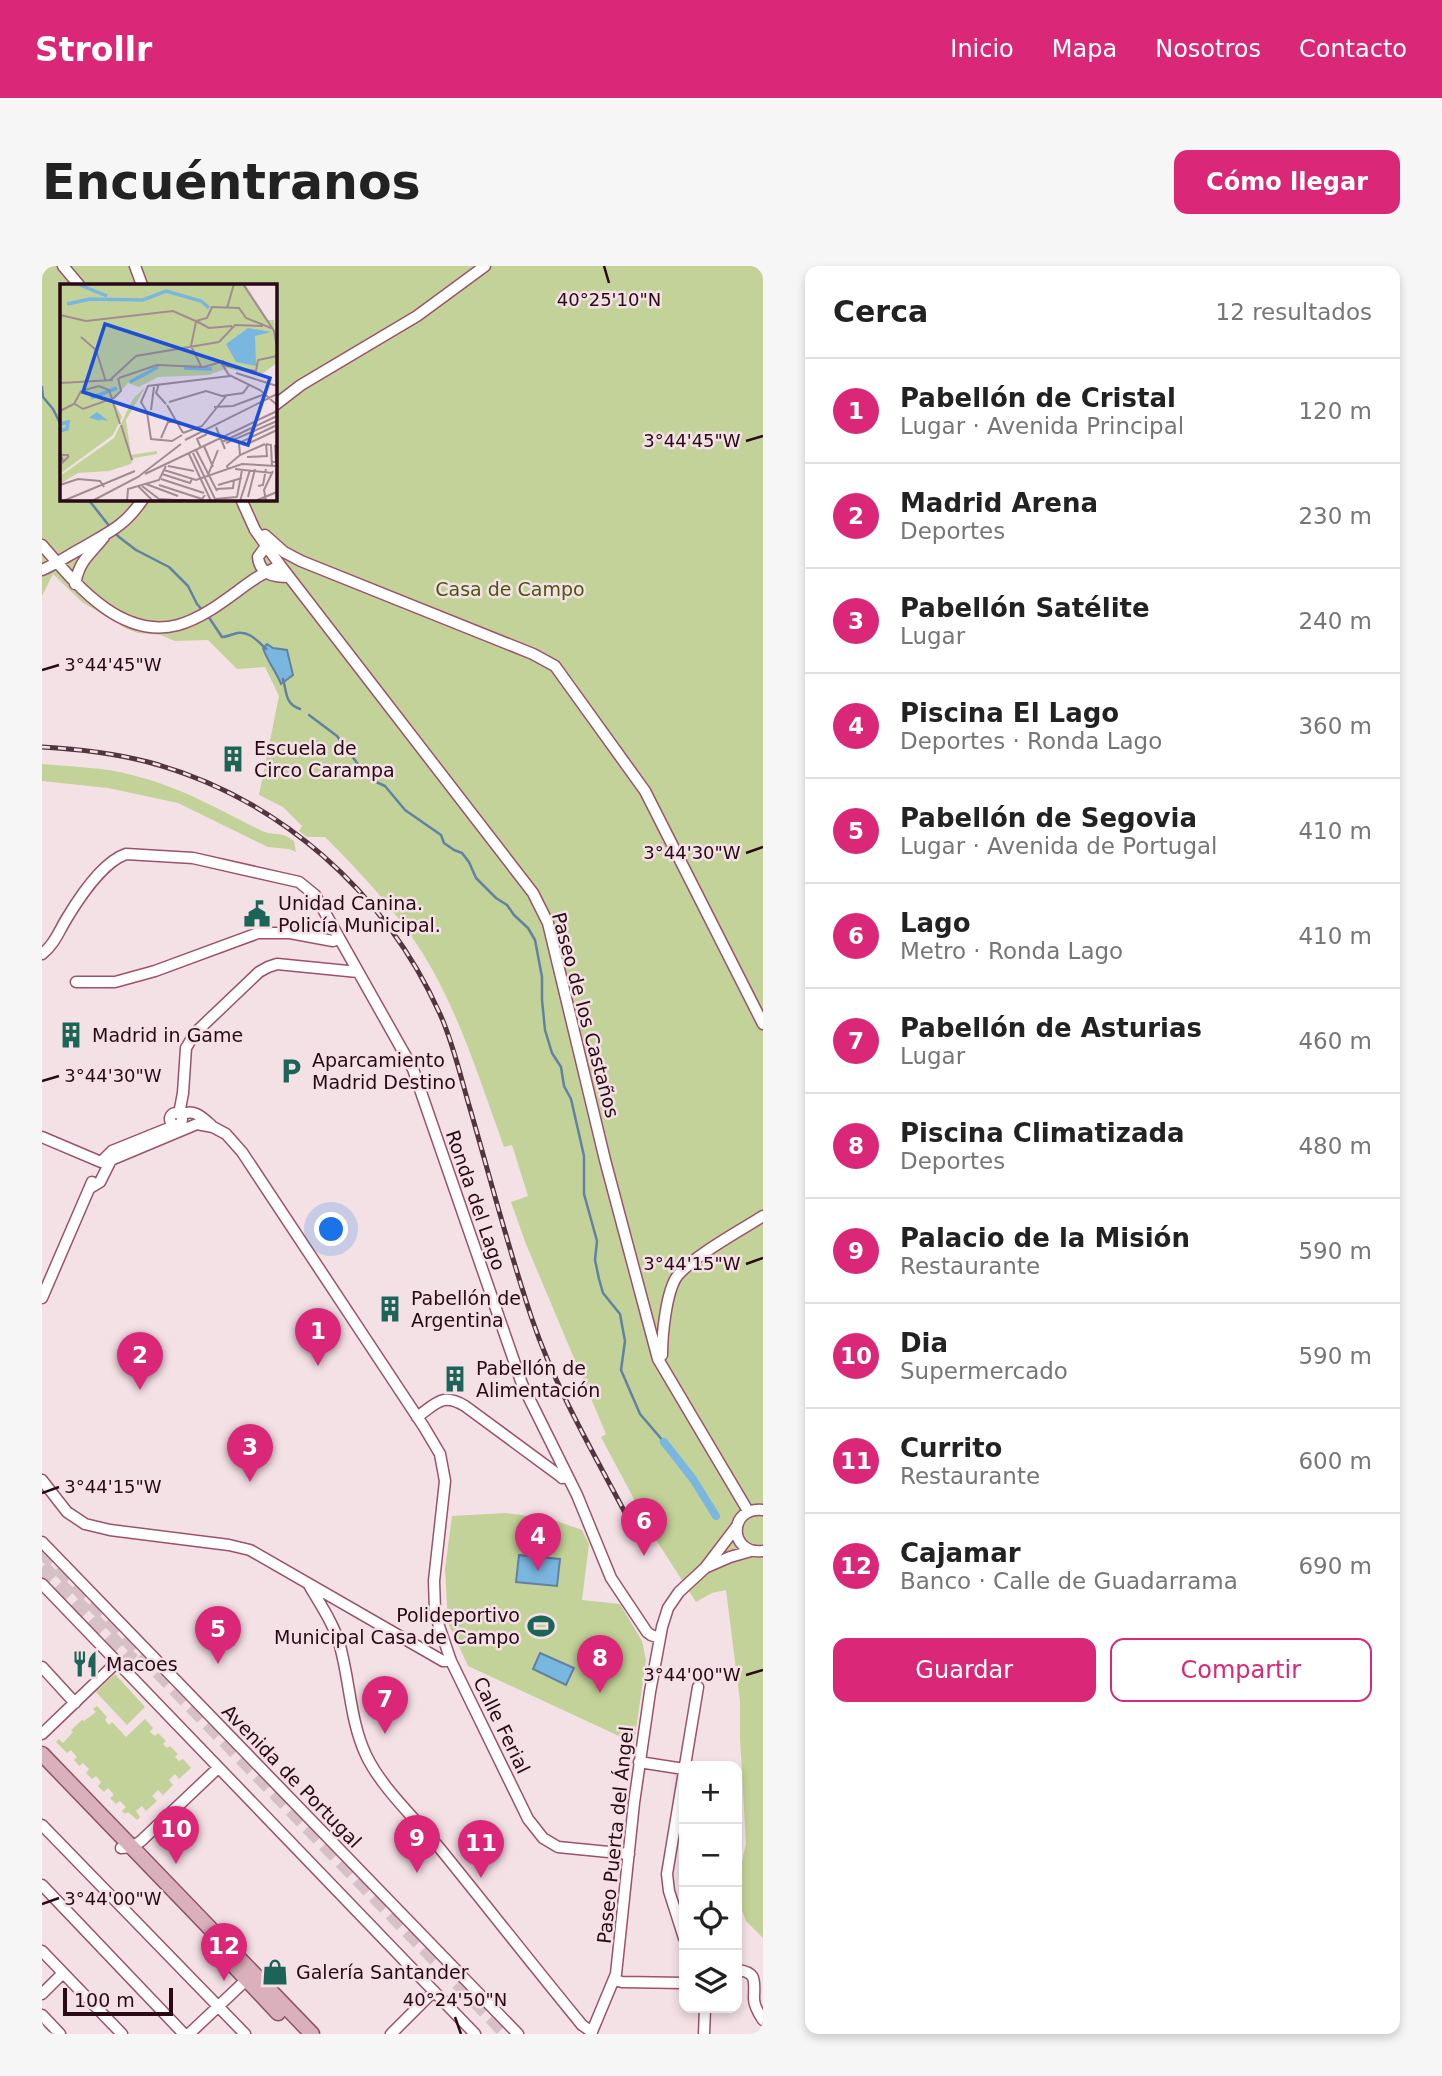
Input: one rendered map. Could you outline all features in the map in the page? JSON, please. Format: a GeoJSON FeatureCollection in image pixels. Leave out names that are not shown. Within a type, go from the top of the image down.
{"type":"FeatureCollection","features":[{"type":"Feature","properties":{"kind":"main road"},"geometry":{"type":"LineString","coordinates":[[42,1754],[252,1979],[298,2034]]}},
{"type":"Feature","properties":{"kind":"main road"},"geometry":{"type":"LineString","coordinates":[[42,1766],[127,1848]]}},
{"type":"Feature","properties":{"kind":"main road"},"geometry":{"type":"LineString","coordinates":[[252,1979],[312,2034]]}},
{"type":"Feature","properties":{"kind":"street"},"geometry":{"type":"LineString","coordinates":[[62,266],[78,284]]}},
{"type":"Feature","properties":{"kind":"street"},"geometry":{"type":"LineString","coordinates":[[135,266],[142,284]]}},
{"type":"Feature","properties":{"kind":"street"},"geometry":{"type":"LineString","coordinates":[[276,404],[302,385],[417,316],[485,266]]}},
{"type":"Feature","properties":{"kind":"street"},"geometry":{"type":"LineString","coordinates":[[75,584],[83,560],[135,511],[142,500]]}},
{"type":"Feature","properties":{"kind":"street","name":"Paseo de los Castaños"},"geometry":{"type":"LineString","coordinates":[[243,500],[280,566],[533,893],[548,923],[605,1160],[658,1359],[748,1511]]}},
{"type":"Feature","properties":{"kind":"street"},"geometry":{"type":"LineString","coordinates":[[42,570],[107,535]]}},
{"type":"Feature","properties":{"kind":"street"},"geometry":{"type":"LineString","coordinates":[[305,563],[294,568],[291,579],[265,572],[258,557],[269,544],[305,563],[533,654],[555,666],[645,791],[763,1024]]}},
{"type":"Feature","properties":{"kind":"street"},"geometry":{"type":"LineString","coordinates":[[42,545],[75,584],[107,609],[121,617],[150,626],[175,625],[202,614],[265,572],[286,563],[305,563]]}},
{"type":"Feature","properties":{"kind":"street","name":"Ronda del Lago"},"geometry":{"type":"LineString","coordinates":[[42,954],[49,948],[68,916],[101,873],[126,854],[193,858],[299,882],[315,895],[413,1069],[522,1384],[587,1519],[604,1562],[622,1597],[647,1632],[659,1638]]}},
{"type":"Feature","properties":{"kind":"street"},"geometry":{"type":"LineString","coordinates":[[76,982],[115,982],[155,971],[258,933],[290,933],[333,941],[339,938]]}},
{"type":"Feature","properties":{"kind":"street"},"geometry":{"type":"LineString","coordinates":[[337,971],[344,964],[347,953]]}},
{"type":"Feature","properties":{"kind":"street"},"geometry":{"type":"LineString","coordinates":[[176,1118],[186,1048],[195,1033],[259,972],[277,964],[358,972]]}},
{"type":"Feature","properties":{"kind":"street"},"geometry":{"type":"LineString","coordinates":[[45,1293],[101,1161],[112,1151],[161,1130],[186,1112],[193,1113],[214,1126]]}},
{"type":"Feature","properties":{"kind":"street"},"geometry":{"type":"LineString","coordinates":[[90,1188],[100,1182],[108,1164],[118,1157],[193,1125],[214,1126]]}},
{"type":"Feature","properties":{"kind":"street","name":"Calle Ferial"},"geometry":{"type":"LineString","coordinates":[[214,1126],[226,1134],[242,1152],[434,1443],[445,1481],[434,1592],[439,1626],[451,1661],[528,1819],[543,1838],[558,1847],[628,1854]]}},
{"type":"Feature","properties":{"kind":"street"},"geometry":{"type":"LineString","coordinates":[[42,1137],[101,1161]]}},
{"type":"Feature","properties":{"kind":"street"},"geometry":{"type":"LineString","coordinates":[[658,1359],[662,1355],[670,1294],[678,1276],[715,1247],[763,1216]]}},
{"type":"Feature","properties":{"kind":"street"},"geometry":{"type":"LineString","coordinates":[[42,1276],[45,1293]]}},
{"type":"Feature","properties":{"kind":"street"},"geometry":{"type":"LineString","coordinates":[[418,1417],[438,1402],[453,1400],[559,1476],[567,1476]]}},
{"type":"Feature","properties":{"kind":"street"},"geometry":{"type":"LineString","coordinates":[[42,1480],[67,1512],[85,1524],[250,1550],[443,1661],[451,1661]]}},
{"type":"Feature","properties":{"kind":"street"},"geometry":{"type":"LineString","coordinates":[[748,1511],[763,1510]]}},
{"type":"Feature","properties":{"kind":"street","name":"Paseo Puerta del Ángel"},"geometry":{"type":"LineString","coordinates":[[591,2033],[615,1980],[639,1762],[659,1638],[668,1608],[684,1587],[705,1568],[748,1511]]}},
{"type":"Feature","properties":{"kind":"street"},"geometry":{"type":"LineString","coordinates":[[737,1526],[739,1540],[744,1547],[756,1551],[763,1562]]}},
{"type":"Feature","properties":{"kind":"street","name":"Avenida de Portugal"},"geometry":{"type":"LineString","coordinates":[[42,1542],[517,2034]]}},
{"type":"Feature","properties":{"kind":"street","name":"Paseo Puerta del Ángel"},"geometry":{"type":"LineString","coordinates":[[705,1568],[730,1557],[756,1551]]}},
{"type":"Feature","properties":{"kind":"street"},"geometry":{"type":"LineString","coordinates":[[42,1584],[475,2034]]}},
{"type":"Feature","properties":{"kind":"street"},"geometry":{"type":"LineString","coordinates":[[309,1585],[329,1619],[340,1646],[353,1712],[364,1753],[372,1766],[510,1939],[591,2033]]}},
{"type":"Feature","properties":{"kind":"street"},"geometry":{"type":"LineString","coordinates":[[42,1734],[117,1662]]}},
{"type":"Feature","properties":{"kind":"street"},"geometry":{"type":"LineString","coordinates":[[42,1667],[75,1703]]}},
{"type":"Feature","properties":{"kind":"street"},"geometry":{"type":"LineString","coordinates":[[685,1761],[698,1687]]}},
{"type":"Feature","properties":{"kind":"street"},"geometry":{"type":"LineString","coordinates":[[639,1762],[679,1768]]}},
{"type":"Feature","properties":{"kind":"street"},"geometry":{"type":"LineString","coordinates":[[127,1848],[141,1841],[218,1768]]}},
{"type":"Feature","properties":{"kind":"street"},"geometry":{"type":"LineString","coordinates":[[679,1800],[667,1874],[669,1891],[679,1922]]}},
{"type":"Feature","properties":{"kind":"street"},"geometry":{"type":"LineString","coordinates":[[42,1825],[245,2034]]}},
{"type":"Feature","properties":{"kind":"street"},"geometry":{"type":"LineString","coordinates":[[43,1887],[184,2034]]}},
{"type":"Feature","properties":{"kind":"street"},"geometry":{"type":"LineString","coordinates":[[42,1951],[122,2034]]}},
{"type":"Feature","properties":{"kind":"street"},"geometry":{"type":"LineString","coordinates":[[742,1971],[754,1978],[754,2001],[763,2020]]}},
{"type":"Feature","properties":{"kind":"street"},"geometry":{"type":"LineString","coordinates":[[42,1994],[63,1973]]}},
{"type":"Feature","properties":{"kind":"street"},"geometry":{"type":"LineString","coordinates":[[190,2034],[218,2006],[252,1979]]}},
{"type":"Feature","properties":{"kind":"street"},"geometry":{"type":"LineString","coordinates":[[615,1980],[679,1983]]}},
{"type":"Feature","properties":{"kind":"street"},"geometry":{"type":"LineString","coordinates":[[391,2034],[433,1991]]}},
{"type":"Feature","properties":{"kind":"street"},"geometry":{"type":"LineString","coordinates":[[704,2034],[705,2013]]}},
{"type":"Feature","properties":{"kind":"street"},"geometry":{"type":"LineString","coordinates":[[42,2015],[60,2034]]}},
{"type":"Feature","properties":{"kind":"green space","name":"Casa de Campo"},"geometry":{"type":"Polygon","coordinates":[[[42,266],[763,266],[763,1938],[746,1921],[742,1911],[742,1862],[746,1844],[740,1701],[726,1590],[712,1593],[696,1602],[653,1535],[601,1437],[606,1434],[511,1202],[528,1196],[512,1145],[504,1147],[467,1044],[445,993],[408,931],[363,876],[325,837],[307,837],[299,831],[302,826],[283,807],[259,795],[279,696],[265,667],[237,669],[208,640],[175,641],[161,635],[138,633],[82,602],[53,574],[42,596],[42,266]]]}},
{"type":"Feature","properties":{"kind":"green space"},"geometry":{"type":"Polygon","coordinates":[[[42,764],[110,770],[166,785],[260,830],[289,838],[294,841],[296,852],[268,847],[178,803],[108,788],[42,781],[42,764]]]}},
{"type":"Feature","properties":{"kind":"green space","name":"Polideportivo Municipal Casa de Campo"},"geometry":{"type":"Polygon","coordinates":[[[506,1513],[551,1519],[582,1530],[589,1544],[582,1600],[620,1604],[642,1641],[646,1660],[634,1743],[468,1666],[448,1623],[445,1569],[452,1516],[506,1513]]]}},
{"type":"Feature","properties":{"kind":"green space"},"geometry":{"type":"Polygon","coordinates":[[[115,1674],[145,1707],[127,1725],[96,1692],[115,1674]]]}},
{"type":"Feature","properties":{"kind":"green space"},"geometry":{"type":"Polygon","coordinates":[[[97,1706],[107,1717],[105,1720],[109,1725],[112,1722],[126,1737],[145,1719],[153,1728],[150,1732],[155,1736],[158,1733],[166,1741],[163,1744],[167,1748],[170,1746],[178,1754],[175,1757],[179,1761],[183,1759],[191,1768],[179,1779],[175,1774],[169,1780],[173,1785],[163,1795],[158,1790],[152,1796],[157,1801],[146,1811],[142,1806],[136,1811],[140,1817],[137,1820],[128,1812],[125,1814],[122,1811],[126,1807],[120,1801],[116,1804],[110,1798],[114,1795],[108,1788],[104,1792],[98,1786],[101,1782],[96,1776],[92,1779],[86,1773],[89,1769],[83,1763],[79,1766],[74,1760],[77,1757],[71,1750],[67,1753],[56,1742],[59,1739],[63,1743],[73,1732],[71,1730],[96,1712],[93,1709],[97,1706]]]}},
{"type":"Feature","properties":{"kind":"water"},"geometry":{"type":"Polygon","coordinates":[[[267,644],[273,648],[287,650],[293,675],[281,684],[263,648],[267,644]]]}},
{"type":"Feature","properties":{"kind":"water"},"geometry":{"type":"Polygon","coordinates":[[[519,1555],[560,1559],[557,1586],[516,1582],[519,1555]]]}},
{"type":"Feature","properties":{"kind":"water"},"geometry":{"type":"Polygon","coordinates":[[[540,1653],[574,1668],[566,1685],[533,1669],[540,1653]]]}},
{"type":"Feature","properties":{"kind":"waterway"},"geometry":{"type":"LineString","coordinates":[[42,387],[43,397],[60,423]]}},
{"type":"Feature","properties":{"kind":"waterway"},"geometry":{"type":"LineString","coordinates":[[89,500],[110,527]]}},
{"type":"Feature","properties":{"kind":"waterway"},"geometry":{"type":"LineString","coordinates":[[114,532],[136,550],[169,567],[188,586],[203,611]]}},
{"type":"Feature","properties":{"kind":"waterway"},"geometry":{"type":"LineString","coordinates":[[208,616],[222,637],[243,633],[252,636],[266,649]]}},
{"type":"Feature","properties":{"kind":"waterway"},"geometry":{"type":"LineString","coordinates":[[283,679],[289,701],[300,709]]}},
{"type":"Feature","properties":{"kind":"waterway"},"geometry":{"type":"LineString","coordinates":[[309,715],[337,736],[360,767],[374,781],[385,786],[405,810],[441,835],[444,843],[462,853],[476,878],[507,905],[535,940],[542,977],[545,1030],[571,1099],[584,1156],[584,1194],[597,1241],[595,1260],[599,1279],[603,1293],[620,1314],[625,1341],[621,1370],[640,1414],[664,1442]]}},
{"type":"Feature","properties":{"kind":"waterway"},"geometry":{"type":"LineString","coordinates":[[664,1442],[693,1479],[716,1516]]}},
{"type":"Feature","properties":{"kind":"tunnel"},"geometry":{"type":"LineString","coordinates":[[42,1550],[508,2034]]}},
{"type":"Feature","properties":{"kind":"tunnel"},"geometry":{"type":"LineString","coordinates":[[42,1567],[132,1661]]}},
{"type":"Feature","properties":{"kind":"railway"},"geometry":{"type":"LineString","coordinates":[[42,747],[95,752],[148,762],[196,778],[241,799],[283,825],[322,855],[358,890],[390,928],[417,970],[449,1038],[516,1268],[543,1348],[582,1432],[640,1541]]}},
{"type":"Feature","properties":{"kind":"place","name":"Escuela de Circo Carampa"},"geometry":{"type":"Point","coordinates":[233,759]}},
{"type":"Feature","properties":{"kind":"place","name":"Unidad Canina. Policía Municipal."},"geometry":{"type":"Point","coordinates":[257,914]}},
{"type":"Feature","properties":{"kind":"place","name":"Madrid in Game"},"geometry":{"type":"Point","coordinates":[71,1035]}},
{"type":"Feature","properties":{"kind":"place","name":"Aparcamiento Madrid Destino"},"geometry":{"type":"Point","coordinates":[291,1071]}},
{"type":"Feature","properties":{"kind":"place","name":"Pabellón de Argentina"},"geometry":{"type":"Point","coordinates":[390,1309]}},
{"type":"Feature","properties":{"kind":"place","name":"Pabellón de Cristal"},"geometry":{"type":"Point","coordinates":[318,1366]}},
{"type":"Feature","properties":{"kind":"place","name":"Pabellón de Alimentación"},"geometry":{"type":"Point","coordinates":[455,1379]}},
{"type":"Feature","properties":{"kind":"place","name":"Madrid Arena"},"geometry":{"type":"Point","coordinates":[140,1390]}},
{"type":"Feature","properties":{"kind":"place","name":"Pabellón Satélite"},"geometry":{"type":"Point","coordinates":[250,1482]}},
{"type":"Feature","properties":{"kind":"place","name":"Lago"},"geometry":{"type":"Point","coordinates":[644,1556]}},
{"type":"Feature","properties":{"kind":"place","name":"Piscina El Lago"},"geometry":{"type":"Point","coordinates":[538,1571]}},
{"type":"Feature","properties":{"kind":"place","name":"Polideportivo Municipal Casa de Campo"},"geometry":{"type":"Point","coordinates":[541,1626]}},
{"type":"Feature","properties":{"kind":"place","name":"Macoes"},"geometry":{"type":"Point","coordinates":[85,1664]}},
{"type":"Feature","properties":{"kind":"place","name":"Pabellón de Segovia"},"geometry":{"type":"Point","coordinates":[218,1664]}},
{"type":"Feature","properties":{"kind":"place","name":"Piscina Climatizada"},"geometry":{"type":"Point","coordinates":[600,1693]}},
{"type":"Feature","properties":{"kind":"place","name":"Pabellón de Asturias"},"geometry":{"type":"Point","coordinates":[385,1734]}},
{"type":"Feature","properties":{"kind":"place","name":"Dia"},"geometry":{"type":"Point","coordinates":[176,1864]}},
{"type":"Feature","properties":{"kind":"place","name":"Palacio de la Misión"},"geometry":{"type":"Point","coordinates":[417,1873]}},
{"type":"Feature","properties":{"kind":"place","name":"Currito"},"geometry":{"type":"Point","coordinates":[481,1878]}},
{"type":"Feature","properties":{"kind":"place","name":"Galería Santander"},"geometry":{"type":"Point","coordinates":[275,1972]}},
{"type":"Feature","properties":{"kind":"place","name":"Cajamar"},"geometry":{"type":"Point","coordinates":[224,1981]}}]}
